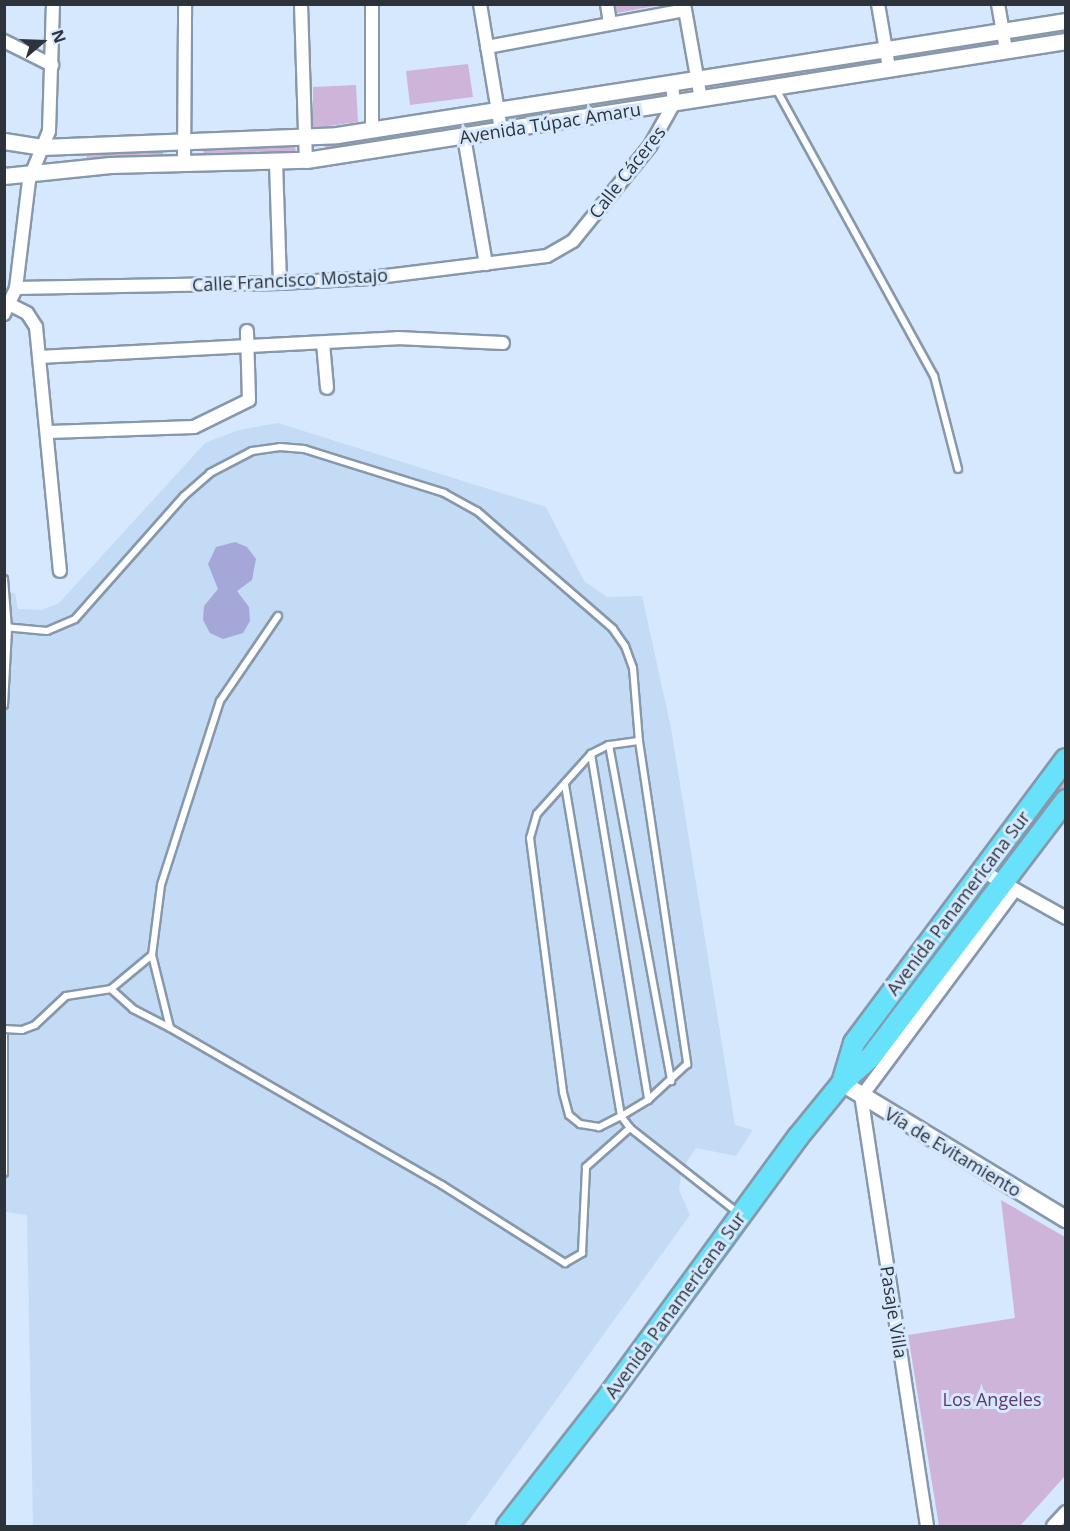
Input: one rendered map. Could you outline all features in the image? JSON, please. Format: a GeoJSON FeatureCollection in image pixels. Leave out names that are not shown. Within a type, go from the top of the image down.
{"type":"FeatureCollection","features":[{"type":"Feature","properties":{"kind":"main road","name":"Avenida Panamericana Sur"},"geometry":{"type":"LineString","coordinates":[[842,1083],[854,1043],[1065,759]]}},
{"type":"Feature","properties":{"kind":"main road","name":"Avenida Panamericana Sur"},"geometry":{"type":"LineString","coordinates":[[507,1527],[604,1402],[740,1214],[842,1083],[870,1058],[1009,887],[1065,800]]}},
{"type":"Feature","properties":{"kind":"main road","name":"Vía de Evitamiento"},"geometry":{"type":"LineString","coordinates":[[842,1083],[861,1097],[1065,1219]]}},
{"type":"Feature","properties":{"kind":"street"},"geometry":{"type":"LineString","coordinates":[[53,4],[49,131],[31,172],[16,288],[8,310],[27,313],[36,327],[49,432],[60,571]]}},
{"type":"Feature","properties":{"kind":"street"},"geometry":{"type":"LineString","coordinates":[[184,165],[185,4]]}},
{"type":"Feature","properties":{"kind":"street"},"geometry":{"type":"LineString","coordinates":[[301,4],[306,160]]}},
{"type":"Feature","properties":{"kind":"street"},"geometry":{"type":"LineString","coordinates":[[372,4],[372,131]]}},
{"type":"Feature","properties":{"kind":"street"},"geometry":{"type":"LineString","coordinates":[[480,4],[501,130]]}},
{"type":"Feature","properties":{"kind":"street"},"geometry":{"type":"LineString","coordinates":[[607,4],[610,24]]}},
{"type":"Feature","properties":{"kind":"street"},"geometry":{"type":"LineString","coordinates":[[878,4],[889,68]]}},
{"type":"Feature","properties":{"kind":"street"},"geometry":{"type":"LineString","coordinates":[[998,4],[1006,50]]}},
{"type":"Feature","properties":{"kind":"street"},"geometry":{"type":"LineString","coordinates":[[487,47],[610,24],[685,7],[701,99]]}},
{"type":"Feature","properties":{"kind":"street","name":"Avenida Túpac Amaru"},"geometry":{"type":"LineString","coordinates":[[4,141],[42,147],[304,139],[372,131],[672,85],[886,48],[1065,21]]}},
{"type":"Feature","properties":{"kind":"street"},"geometry":{"type":"LineString","coordinates":[[4,40],[52,65]]}},
{"type":"Feature","properties":{"kind":"street","name":"Avenida Túpac Amaru"},"geometry":{"type":"LineString","coordinates":[[4,176],[110,165],[184,165],[306,160],[1065,41]]}},
{"type":"Feature","properties":{"kind":"street"},"geometry":{"type":"LineString","coordinates":[[672,85],[674,103]]}},
{"type":"Feature","properties":{"kind":"street","name":"Calle Cáceres"},"geometry":{"type":"LineString","coordinates":[[562,251],[650,146],[674,103]]}},
{"type":"Feature","properties":{"kind":"street"},"geometry":{"type":"LineString","coordinates":[[464,136],[486,264]]}},
{"type":"Feature","properties":{"kind":"street"},"geometry":{"type":"LineString","coordinates":[[276,162],[280,283]]}},
{"type":"Feature","properties":{"kind":"street","name":"Calle Francisco Mostajo"},"geometry":{"type":"LineString","coordinates":[[16,288],[280,283],[486,264],[562,251]]}},
{"type":"Feature","properties":{"kind":"street"},"geometry":{"type":"LineString","coordinates":[[49,432],[194,428],[249,400],[247,331]]}},
{"type":"Feature","properties":{"kind":"street"},"geometry":{"type":"LineString","coordinates":[[39,357],[248,349],[397,338],[503,343]]}},
{"type":"Feature","properties":{"kind":"street"},"geometry":{"type":"LineString","coordinates":[[323,344],[327,388]]}},
{"type":"Feature","properties":{"kind":"street"},"geometry":{"type":"LineString","coordinates":[[982,871],[1065,918]]}},
{"type":"Feature","properties":{"kind":"street","name":"Avenida Panamericana Sur"},"geometry":{"type":"LineString","coordinates":[[861,1097],[1009,887]]}},
{"type":"Feature","properties":{"kind":"street","name":"Pasaje Villa"},"geometry":{"type":"LineString","coordinates":[[861,1097],[927,1527]]}},
{"type":"Feature","properties":{"kind":"street"},"geometry":{"type":"LineString","coordinates":[[1053,1527],[1065,1512]]}},
{"type":"Feature","properties":{"kind":"lane"},"geometry":{"type":"LineString","coordinates":[[774,87],[934,376],[958,469]]}},
{"type":"Feature","properties":{"kind":"lane"},"geometry":{"type":"LineString","coordinates":[[6,628],[47,631],[75,619],[184,496],[210,472],[252,451],[280,447],[304,449],[444,493],[477,511],[613,629],[633,668],[639,741],[686,1038],[687,1064],[648,1100],[599,1127],[580,1124],[569,1114],[563,1092],[530,838],[537,814],[591,754],[609,745],[639,741]]}},
{"type":"Feature","properties":{"kind":"lane"},"geometry":{"type":"LineString","coordinates":[[4,579],[6,628],[4,705]]}},
{"type":"Feature","properties":{"kind":"lane"},"geometry":{"type":"LineString","coordinates":[[170,1028],[152,955],[160,885],[220,701],[278,616]]}},
{"type":"Feature","properties":{"kind":"lane"},"geometry":{"type":"LineString","coordinates":[[609,745],[671,1081]]}},
{"type":"Feature","properties":{"kind":"lane"},"geometry":{"type":"LineString","coordinates":[[591,754],[648,1100]]}},
{"type":"Feature","properties":{"kind":"lane"},"geometry":{"type":"LineString","coordinates":[[565,785],[621,1116],[630,1128],[740,1214]]}},
{"type":"Feature","properties":{"kind":"lane"},"geometry":{"type":"LineString","coordinates":[[4,1029],[22,1030],[35,1024],[66,996],[111,989],[152,955]]}},
{"type":"Feature","properties":{"kind":"lane"},"geometry":{"type":"LineString","coordinates":[[111,989],[133,1009],[170,1028],[442,1185],[565,1263],[582,1253],[586,1167],[630,1128]]}},
{"type":"Feature","properties":{"kind":"lane"},"geometry":{"type":"LineString","coordinates":[[4,1036],[4,1173]]}},
{"type":"Feature","properties":{"kind":"shaded area"},"geometry":{"type":"Polygon","coordinates":[[[278,423],[546,507],[584,581],[607,597],[642,596],[671,728],[735,1125],[753,1130],[736,1156],[696,1148],[682,1169],[679,1190],[690,1215],[465,1526],[33,1526],[27,1215],[5,1212],[5,592],[15,593],[18,609],[42,610],[59,603],[205,443],[239,430],[278,423]]]}},
{"type":"Feature","properties":{"kind":"green space"},"geometry":{"type":"Polygon","coordinates":[[[615,4],[660,5],[617,13],[615,4]]]}},
{"type":"Feature","properties":{"kind":"green space"},"geometry":{"type":"Polygon","coordinates":[[[1065,25],[1065,35],[1012,43],[1010,33],[1065,25]]]}},
{"type":"Feature","properties":{"kind":"green space"},"geometry":{"type":"Polygon","coordinates":[[[989,38],[991,47],[897,61],[896,52],[989,38]]]}},
{"type":"Feature","properties":{"kind":"green space"},"geometry":{"type":"Polygon","coordinates":[[[876,51],[878,62],[723,88],[721,80],[876,51]]]}},
{"type":"Feature","properties":{"kind":"green space"},"geometry":{"type":"Polygon","coordinates":[[[468,64],[473,97],[410,105],[406,71],[468,64]]]}},
{"type":"Feature","properties":{"kind":"green space"},"geometry":{"type":"Polygon","coordinates":[[[356,85],[358,122],[313,128],[313,87],[356,85]]]}},
{"type":"Feature","properties":{"kind":"green space"},"geometry":{"type":"Polygon","coordinates":[[[669,90],[670,98],[521,124],[519,114],[669,90]]]}},
{"type":"Feature","properties":{"kind":"green space"},"geometry":{"type":"Polygon","coordinates":[[[496,119],[498,129],[325,149],[324,141],[496,119]]]}},
{"type":"Feature","properties":{"kind":"green space"},"geometry":{"type":"Polygon","coordinates":[[[295,145],[296,154],[204,156],[203,147],[295,145]]]}},
{"type":"Feature","properties":{"kind":"green space"},"geometry":{"type":"Polygon","coordinates":[[[86,149],[163,149],[163,157],[87,158],[86,149]]]}},
{"type":"Feature","properties":{"kind":"green space"},"geometry":{"type":"Polygon","coordinates":[[[1065,776],[1065,791],[1012,866],[1003,860],[1065,776]]]}},
{"type":"Feature","properties":{"kind":"green space"},"geometry":{"type":"Polygon","coordinates":[[[978,891],[985,896],[870,1047],[864,1043],[978,891]]]}},
{"type":"Feature","properties":{"kind":"green space","name":"Los Angeles"},"geometry":{"type":"Polygon","coordinates":[[[1001,1200],[1065,1237],[1065,1476],[1020,1526],[939,1526],[908,1335],[1015,1318],[1001,1200]]]}},
{"type":"Feature","properties":{"kind":"building"},"geometry":{"type":"Polygon","coordinates":[[[235,542],[247,547],[256,559],[252,580],[237,591],[249,607],[250,621],[243,633],[223,639],[210,633],[203,620],[204,606],[218,589],[208,564],[216,547],[235,542]]]}}]}
